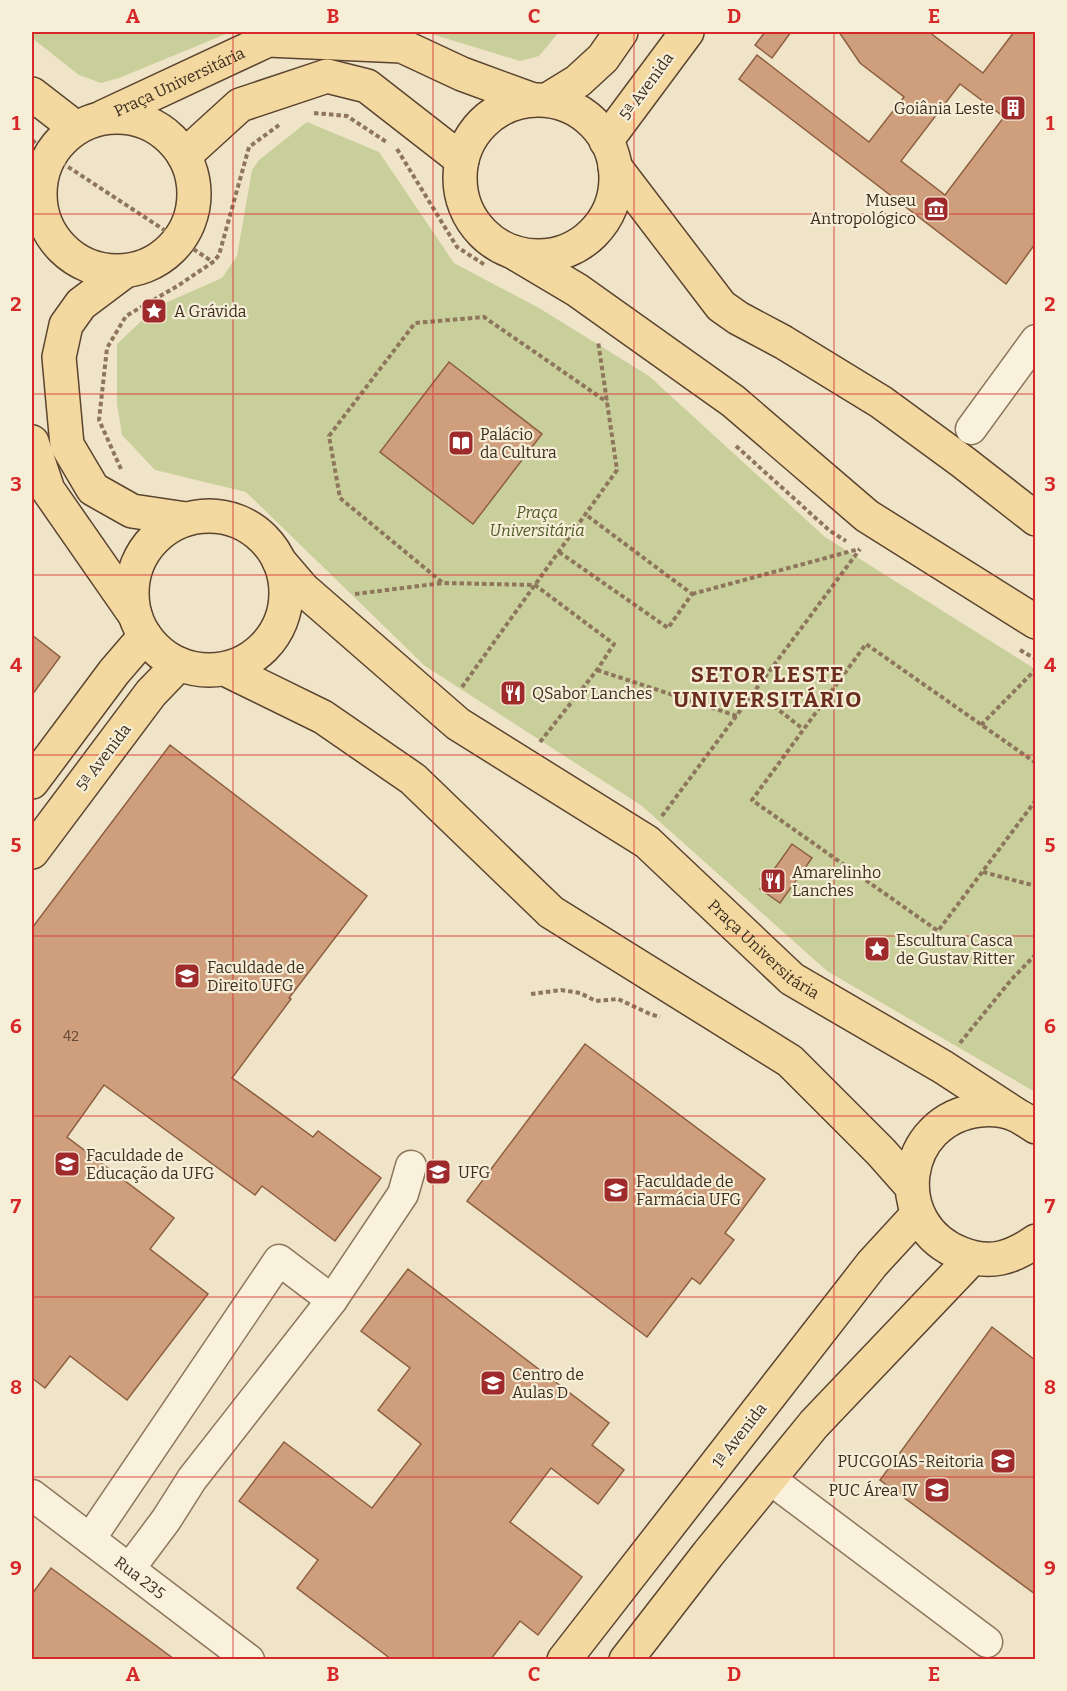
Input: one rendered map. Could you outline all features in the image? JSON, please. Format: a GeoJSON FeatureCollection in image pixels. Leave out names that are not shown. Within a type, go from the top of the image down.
{"type":"FeatureCollection","features":[{"type":"Feature","properties":{"kind":"main road"},"geometry":{"type":"LineString","coordinates":[[540,100],[578,81],[603,58],[621,32]]}},
{"type":"Feature","properties":{"kind":"main road","name":"5ª Avenida"},"geometry":{"type":"LineString","coordinates":[[611,154],[687,32]]}},
{"type":"Feature","properties":{"kind":"main road","name":"Praça Universitária"},"geometry":{"type":"LineString","coordinates":[[41,147],[268,40],[402,46],[462,74],[540,100]]}},
{"type":"Feature","properties":{"kind":"main road"},"geometry":{"type":"LineString","coordinates":[[184,156],[240,105],[327,76],[367,86],[462,160]]}},
{"type":"Feature","properties":{"kind":"main road"},"geometry":{"type":"LineString","coordinates":[[32,94],[89,123],[117,117],[133,118],[162,132],[184,156],[193,184],[194,209],[181,241],[163,256],[145,266],[125,271],[102,269],[81,262],[63,249],[50,231],[37,196]]}},
{"type":"Feature","properties":{"kind":"main road"},"geometry":{"type":"LineString","coordinates":[[1035,519],[963,462],[881,402],[721,306],[611,154],[594,123],[576,110],[556,102],[540,100],[510,105],[488,117],[471,137],[462,160],[460,183],[465,206],[470,216],[476,226],[493,242],[577,290],[733,401],[867,516],[1035,622]]}},
{"type":"Feature","properties":{"kind":"main road"},"geometry":{"type":"LineString","coordinates":[[32,242],[42,173],[41,147]]}},
{"type":"Feature","properties":{"kind":"main road"},"geometry":{"type":"LineString","coordinates":[[513,252],[539,256],[566,252],[588,238],[605,218],[616,187],[611,154]]}},
{"type":"Feature","properties":{"kind":"main road"},"geometry":{"type":"LineString","coordinates":[[32,442],[48,490],[160,653],[179,664],[194,669],[210,670],[225,669],[247,661],[265,647],[278,628],[285,606],[285,583],[275,547],[250,528],[230,519],[207,516],[198,512],[132,511],[93,489],[67,445],[59,357],[66,325],[81,304],[125,271]]}},
{"type":"Feature","properties":{"kind":"main road"},"geometry":{"type":"LineString","coordinates":[[32,782],[114,672],[140,626],[132,591],[136,567],[147,546],[164,530],[198,512]]}},
{"type":"Feature","properties":{"kind":"main road","name":"Praça Universitária"},"geometry":{"type":"LineString","coordinates":[[275,547],[303,589],[458,724],[647,842],[792,979],[943,1067],[1025,1121]]}},
{"type":"Feature","properties":{"kind":"main road","name":"5ª Avenida"},"geometry":{"type":"LineString","coordinates":[[32,852],[151,693],[179,664]]}},
{"type":"Feature","properties":{"kind":"main road"},"geometry":{"type":"LineString","coordinates":[[225,669],[323,717],[413,779],[552,912],[790,1061],[881,1152],[915,1200],[931,1234],[949,1249],[973,1258],[1012,1262],[1035,1273]]}},
{"type":"Feature","properties":{"kind":"main road"},"geometry":{"type":"LineString","coordinates":[[915,1200],[915,1162],[926,1140],[943,1122],[966,1112],[990,1109],[1025,1121]]}},
{"type":"Feature","properties":{"kind":"main road","name":"1ª Avenida"},"geometry":{"type":"LineString","coordinates":[[564,1659],[872,1264],[915,1200]]}},
{"type":"Feature","properties":{"kind":"main road"},"geometry":{"type":"LineString","coordinates":[[626,1659],[814,1424],[973,1258],[998,1259],[1020,1252],[1035,1241]]}},
{"type":"Feature","properties":{"kind":"street"},"geometry":{"type":"LineString","coordinates":[[971,429],[1035,340]]}},
{"type":"Feature","properties":{"kind":"street"},"geometry":{"type":"LineString","coordinates":[[130,1568],[166,1520],[192,1479],[332,1300],[403,1194],[411,1166]]}},
{"type":"Feature","properties":{"kind":"street"},"geometry":{"type":"LineString","coordinates":[[90,1539],[279,1260],[332,1300]]}},
{"type":"Feature","properties":{"kind":"street"},"geometry":{"type":"LineString","coordinates":[[149,1452],[192,1479]]}},
{"type":"Feature","properties":{"kind":"street"},"geometry":{"type":"LineString","coordinates":[[770,1479],[987,1642]]}},
{"type":"Feature","properties":{"kind":"street","name":"Rua 235"},"geometry":{"type":"LineString","coordinates":[[32,1495],[249,1659]]}},
{"type":"Feature","properties":{"kind":"path"},"geometry":{"type":"LineString","coordinates":[[309,112],[347,116],[398,150],[457,247]]}},
{"type":"Feature","properties":{"kind":"path"},"geometry":{"type":"LineString","coordinates":[[128,476],[120,468],[99,420],[107,348],[126,316],[179,285],[213,262],[219,255],[249,147],[279,125],[289,121]]}},
{"type":"Feature","properties":{"kind":"path"},"geometry":{"type":"LineString","coordinates":[[41,147],[213,262]]}},
{"type":"Feature","properties":{"kind":"path"},"geometry":{"type":"LineString","coordinates":[[443,583],[340,498],[329,436],[415,323],[484,317],[607,402]]}},
{"type":"Feature","properties":{"kind":"path"},"geometry":{"type":"LineString","coordinates":[[461,689],[617,470],[597,334]]}},
{"type":"Feature","properties":{"kind":"path"},"geometry":{"type":"LineString","coordinates":[[198,512],[246,509],[275,547]]}},
{"type":"Feature","properties":{"kind":"path"},"geometry":{"type":"LineString","coordinates":[[585,514],[692,594]]}},
{"type":"Feature","properties":{"kind":"path"},"geometry":{"type":"LineString","coordinates":[[559,552],[668,628],[692,594],[860,549],[658,822]]}},
{"type":"Feature","properties":{"kind":"path"},"geometry":{"type":"LineString","coordinates":[[351,595],[443,583],[535,585],[614,644],[597,670],[539,743]]}},
{"type":"Feature","properties":{"kind":"path"},"geometry":{"type":"LineString","coordinates":[[1035,763],[866,644],[752,800],[938,932],[1035,800]]}},
{"type":"Feature","properties":{"kind":"path"},"geometry":{"type":"LineString","coordinates":[[981,725],[1035,669]]}},
{"type":"Feature","properties":{"kind":"path"},"geometry":{"type":"LineString","coordinates":[[597,670],[737,716]]}},
{"type":"Feature","properties":{"kind":"path"},"geometry":{"type":"LineString","coordinates":[[756,692],[803,729]]}},
{"type":"Feature","properties":{"kind":"path"},"geometry":{"type":"LineString","coordinates":[[983,872],[1035,886]]}},
{"type":"Feature","properties":{"kind":"path"},"geometry":{"type":"LineString","coordinates":[[956,1048],[1035,954]]}},
{"type":"Feature","properties":{"kind":"path"},"geometry":{"type":"LineString","coordinates":[[531,994],[561,990],[580,993],[596,1001],[618,999],[660,1017],[668,1015],[681,993]]}},
{"type":"Feature","properties":{"kind":"green space"},"geometry":{"type":"Polygon","coordinates":[[[32,32],[231,32],[119,78],[101,83],[79,75],[32,38],[32,32]]]}},
{"type":"Feature","properties":{"kind":"green space"},"geometry":{"type":"Polygon","coordinates":[[[425,32],[559,32],[539,56],[520,61],[425,32]]]}},
{"type":"Feature","properties":{"kind":"green space","name":"Praça Universitária"},"geometry":{"type":"Polygon","coordinates":[[[307,122],[379,152],[454,263],[539,308],[649,376],[825,537],[1035,669],[1035,1092],[827,971],[642,806],[425,666],[246,492],[155,470],[122,435],[117,404],[117,344],[156,307],[222,278],[237,256],[252,170],[259,160],[307,122]]]}},
{"type":"Feature","properties":{"kind":"building"},"geometry":{"type":"Polygon","coordinates":[[[765,32],[791,32],[772,58],[755,45],[765,32]]]}},
{"type":"Feature","properties":{"kind":"building"},"geometry":{"type":"Polygon","coordinates":[[[839,32],[929,32],[983,73],[1014,32],[1035,32],[1035,244],[1006,284],[739,79],[757,55],[869,142],[904,97],[860,63],[839,32]],[[960,84],[901,161],[945,195],[1004,117],[960,84]]]}},
{"type":"Feature","properties":{"kind":"building","name":"Palácio da Cultura"},"geometry":{"type":"Polygon","coordinates":[[[449,362],[542,434],[473,524],[380,452],[449,362]]]}},
{"type":"Feature","properties":{"kind":"building"},"geometry":{"type":"Polygon","coordinates":[[[32,635],[60,657],[32,695],[32,635]]]}},
{"type":"Feature","properties":{"kind":"building","name":"Faculdade de Direito UFG"},"geometry":{"type":"Polygon","coordinates":[[[170,745],[367,896],[289,998],[291,999],[232,1078],[313,1137],[318,1131],[381,1178],[335,1241],[262,1186],[255,1195],[104,1085],[67,1137],[174,1218],[150,1249],[208,1294],[127,1400],[70,1356],[45,1388],[32,1378],[32,928],[170,745]]]}},
{"type":"Feature","properties":{"kind":"building"},"geometry":{"type":"Polygon","coordinates":[[[792,844],[812,858],[780,903],[760,889],[792,844]]]}},
{"type":"Feature","properties":{"kind":"building","name":"Faculdade de Farmácia UFG"},"geometry":{"type":"Polygon","coordinates":[[[585,1044],[765,1179],[725,1233],[734,1240],[700,1284],[692,1278],[647,1337],[467,1201],[585,1044]]]}},
{"type":"Feature","properties":{"kind":"building"},"geometry":{"type":"Polygon","coordinates":[[[408,1269],[609,1423],[592,1445],[624,1470],[598,1504],[551,1468],[510,1522],[582,1577],[538,1635],[520,1621],[491,1659],[391,1659],[297,1588],[318,1560],[239,1501],[284,1442],[372,1508],[421,1444],[378,1410],[410,1368],[361,1331],[408,1269]]]}},
{"type":"Feature","properties":{"kind":"building"},"geometry":{"type":"Polygon","coordinates":[[[992,1327],[1035,1360],[1035,1594],[880,1480],[992,1327]]]}},
{"type":"Feature","properties":{"kind":"building"},"geometry":{"type":"Polygon","coordinates":[[[51,1568],[174,1659],[32,1659],[32,1594],[51,1568]]]}},
{"type":"Feature","properties":{"kind":"place","name":"Goiânia Leste"},"geometry":{"type":"Point","coordinates":[1013,108]}},
{"type":"Feature","properties":{"kind":"place","name":"Museu Antropológico"},"geometry":{"type":"Point","coordinates":[936,209]}},
{"type":"Feature","properties":{"kind":"place","name":"A Grávida"},"geometry":{"type":"Point","coordinates":[154,311]}},
{"type":"Feature","properties":{"kind":"place","name":"Palácio da Cultura"},"geometry":{"type":"Point","coordinates":[461,443]}},
{"type":"Feature","properties":{"kind":"place","name":"QSabor Lanches"},"geometry":{"type":"Point","coordinates":[513,693]}},
{"type":"Feature","properties":{"kind":"place","name":"Amarelinho Lanches"},"geometry":{"type":"Point","coordinates":[773,881]}},
{"type":"Feature","properties":{"kind":"place","name":"Escultura Casca de Gustav Ritter"},"geometry":{"type":"Point","coordinates":[877,949]}},
{"type":"Feature","properties":{"kind":"place","name":"Faculdade de Direito UFG"},"geometry":{"type":"Point","coordinates":[187,976]}},
{"type":"Feature","properties":{"kind":"place","name":"Faculdade de Educação da UFG"},"geometry":{"type":"Point","coordinates":[67,1164]}},
{"type":"Feature","properties":{"kind":"place","name":"UFG"},"geometry":{"type":"Point","coordinates":[438,1172]}},
{"type":"Feature","properties":{"kind":"place","name":"Faculdade de Farmácia UFG"},"geometry":{"type":"Point","coordinates":[616,1190]}},
{"type":"Feature","properties":{"kind":"place","name":"Centro de Aulas D"},"geometry":{"type":"Point","coordinates":[493,1383]}},
{"type":"Feature","properties":{"kind":"place","name":"PUCGOIAS-Reitoria"},"geometry":{"type":"Point","coordinates":[1003,1461]}},
{"type":"Feature","properties":{"kind":"place","name":"PUC Área IV"},"geometry":{"type":"Point","coordinates":[937,1490]}},
{"type":"Feature","properties":{"kind":"district","name":"SETOR LESTE UNIVERSITÁRIO"},"geometry":{"type":"Point","coordinates":[768,686]}}]}
